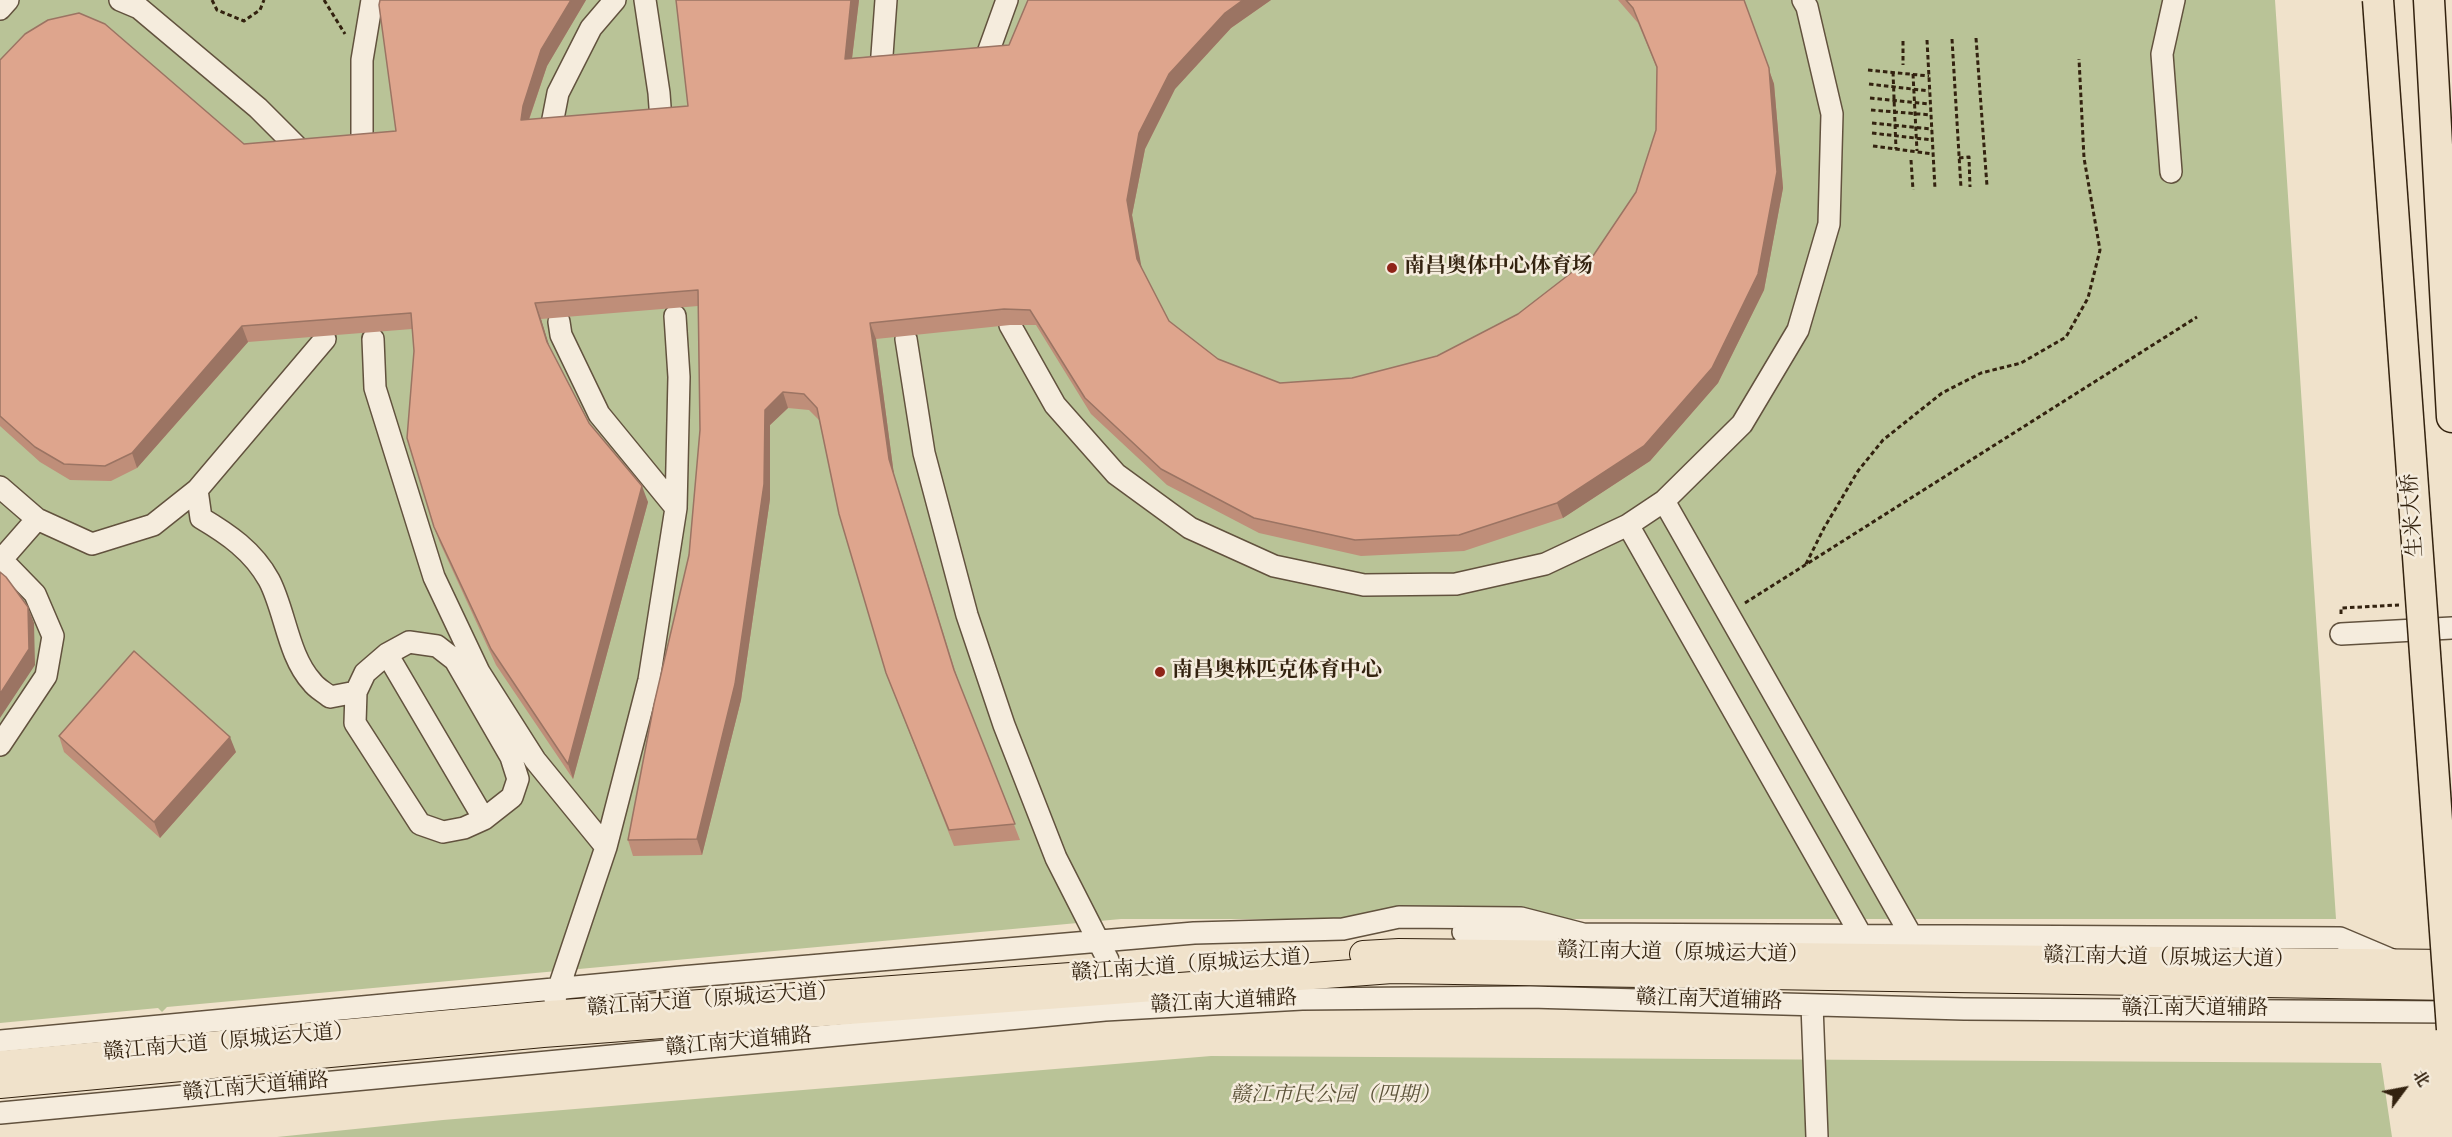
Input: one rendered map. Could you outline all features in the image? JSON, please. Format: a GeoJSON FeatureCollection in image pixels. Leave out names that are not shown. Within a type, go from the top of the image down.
{"type":"FeatureCollection","features":[{"type":"Feature","properties":{"kind":"highway","name":"生米大桥"},"geometry":{"type":"LineString","coordinates":[[2378,0],[2452,1029]]}},
{"type":"Feature","properties":{"kind":"highway"},"geometry":{"type":"LineString","coordinates":[[2429,0],[2452,417]]}},
{"type":"Feature","properties":{"kind":"main road"},"geometry":{"type":"LineString","coordinates":[[2398,975],[2452,963]]}},
{"type":"Feature","properties":{"kind":"main road","name":"赣江南大道（原城运大道）"},"geometry":{"type":"LineString","coordinates":[[0,1064],[1112,982],[1392,970],[1930,968],[2398,975]]}},
{"type":"Feature","properties":{"kind":"main road"},"geometry":{"type":"LineString","coordinates":[[2398,975],[2452,987]]}},
{"type":"Feature","properties":{"kind":"main road","name":"赣江南大道（原城运大道）"},"geometry":{"type":"LineString","coordinates":[[0,1084],[547,1024]]}},
{"type":"Feature","properties":{"kind":"street"},"geometry":{"type":"LineString","coordinates":[[0,9],[8,0]]}},
{"type":"Feature","properties":{"kind":"street"},"geometry":{"type":"LineString","coordinates":[[120,0],[139,9],[240,93],[299,149]]}},
{"type":"Feature","properties":{"kind":"street"},"geometry":{"type":"LineString","coordinates":[[362,147],[362,60],[372,0]]}},
{"type":"Feature","properties":{"kind":"street"},"geometry":{"type":"LineString","coordinates":[[551,129],[558,93],[591,28],[615,0]]}},
{"type":"Feature","properties":{"kind":"street"},"geometry":{"type":"LineString","coordinates":[[645,0],[661,121]]}},
{"type":"Feature","properties":{"kind":"street"},"geometry":{"type":"LineString","coordinates":[[882,69],[886,0]]}},
{"type":"Feature","properties":{"kind":"street"},"geometry":{"type":"LineString","coordinates":[[983,95],[985,61],[1007,0]]}},
{"type":"Feature","properties":{"kind":"street"},"geometry":{"type":"LineString","coordinates":[[999,281],[1010,325],[1055,405],[1116,474],[1190,528],[1274,566],[1364,585],[1456,584],[1545,564],[1628,525],[1664,501],[1742,424],[1798,330],[1829,224],[1832,114],[1807,7],[1803,0]]}},
{"type":"Feature","properties":{"kind":"street"},"geometry":{"type":"LineString","coordinates":[[2171,172],[2162,54],[2174,0]]}},
{"type":"Feature","properties":{"kind":"street"},"geometry":{"type":"LineString","coordinates":[[547,1024],[606,847],[649,680],[676,508],[679,377],[675,316]]}},
{"type":"Feature","properties":{"kind":"street"},"geometry":{"type":"LineString","coordinates":[[559,322],[561,334],[599,414],[676,508]]}},
{"type":"Feature","properties":{"kind":"street"},"geometry":{"type":"LineString","coordinates":[[0,487],[37,519],[92,544],[153,525],[197,490],[325,339]]}},
{"type":"Feature","properties":{"kind":"street"},"geometry":{"type":"LineString","coordinates":[[373,339],[375,388],[434,577],[472,674],[511,757],[518,779],[512,797],[484,819],[464,828],[443,832],[420,824],[355,723],[356,692],[365,673],[387,654],[409,642],[437,646],[472,674],[536,760],[606,847]]}},
{"type":"Feature","properties":{"kind":"street"},"geometry":{"type":"LineString","coordinates":[[906,339],[924,453],[968,615],[1004,725],[1056,858],[1108,960],[1112,982]]}},
{"type":"Feature","properties":{"kind":"street"},"geometry":{"type":"LineString","coordinates":[[197,490],[201,518],[226,532],[249,552],[269,580],[299,663],[311,682],[330,697],[356,692]]}},
{"type":"Feature","properties":{"kind":"street"},"geometry":{"type":"LineString","coordinates":[[1664,501],[1930,968]]}},
{"type":"Feature","properties":{"kind":"street"},"geometry":{"type":"LineString","coordinates":[[0,745],[46,676],[52,636],[35,594],[1,558],[37,519]]}},
{"type":"Feature","properties":{"kind":"street"},"geometry":{"type":"LineString","coordinates":[[1628,525],[1880,968]]}},
{"type":"Feature","properties":{"kind":"street"},"geometry":{"type":"LineString","coordinates":[[2341,634],[2452,628]]}},
{"type":"Feature","properties":{"kind":"street"},"geometry":{"type":"LineString","coordinates":[[387,654],[484,819]]}},
{"type":"Feature","properties":{"kind":"street"},"geometry":{"type":"LineString","coordinates":[[511,757],[536,760]]}},
{"type":"Feature","properties":{"kind":"street"},"geometry":{"type":"LineString","coordinates":[[0,1041],[1098,941],[1194,933],[1343,929],[1399,917],[1521,918],[1583,934],[2340,938],[2398,975]]}},
{"type":"Feature","properties":{"kind":"street","name":"赣江南大道辅路"},"geometry":{"type":"LineString","coordinates":[[0,1113],[1117,1010],[1302,999],[1530,997],[1964,1009],[2452,1011]]}},
{"type":"Feature","properties":{"kind":"street"},"geometry":{"type":"LineString","coordinates":[[1812,1005],[1817,1137]]}},
{"type":"Feature","properties":{"kind":"path"},"geometry":{"type":"LineString","coordinates":[[212,0],[217,10],[244,21],[260,10],[264,0]]}},
{"type":"Feature","properties":{"kind":"path"},"geometry":{"type":"LineString","coordinates":[[324,0],[362,60]]}},
{"type":"Feature","properties":{"kind":"path"},"geometry":{"type":"LineString","coordinates":[[1976,38],[1987,186]]}},
{"type":"Feature","properties":{"kind":"path"},"geometry":{"type":"LineString","coordinates":[[1952,39],[1961,188]]}},
{"type":"Feature","properties":{"kind":"path"},"geometry":{"type":"LineString","coordinates":[[1927,40],[1935,189]]}},
{"type":"Feature","properties":{"kind":"path"},"geometry":{"type":"LineString","coordinates":[[1903,41],[1903,64]]}},
{"type":"Feature","properties":{"kind":"path"},"geometry":{"type":"LineString","coordinates":[[1806,564],[1824,528],[1858,471],[1883,440],[1942,393],[1982,373],[2021,363],[2066,337],[2088,298],[2100,250],[2084,158],[2079,59]]}},
{"type":"Feature","properties":{"kind":"path"},"geometry":{"type":"LineString","coordinates":[[1868,70],[1929,76]]}},
{"type":"Feature","properties":{"kind":"path"},"geometry":{"type":"LineString","coordinates":[[1893,72],[1896,149]]}},
{"type":"Feature","properties":{"kind":"path"},"geometry":{"type":"LineString","coordinates":[[1913,74],[1917,151]]}},
{"type":"Feature","properties":{"kind":"path"},"geometry":{"type":"LineString","coordinates":[[1869,84],[1929,91]]}},
{"type":"Feature","properties":{"kind":"path"},"geometry":{"type":"LineString","coordinates":[[1870,98],[1930,104]]}},
{"type":"Feature","properties":{"kind":"path"},"geometry":{"type":"LineString","coordinates":[[1871,110],[1931,115]]}},
{"type":"Feature","properties":{"kind":"path"},"geometry":{"type":"LineString","coordinates":[[1872,123],[1932,129]]}},
{"type":"Feature","properties":{"kind":"path"},"geometry":{"type":"LineString","coordinates":[[1872,134],[1932,140]]}},
{"type":"Feature","properties":{"kind":"path"},"geometry":{"type":"LineString","coordinates":[[1873,146],[1933,154]]}},
{"type":"Feature","properties":{"kind":"path"},"geometry":{"type":"LineString","coordinates":[[1959,158],[1969,158],[1970,187]]}},
{"type":"Feature","properties":{"kind":"path"},"geometry":{"type":"LineString","coordinates":[[1911,160],[1913,190]]}},
{"type":"Feature","properties":{"kind":"path"},"geometry":{"type":"LineString","coordinates":[[1728,614],[2197,317]]}},
{"type":"Feature","properties":{"kind":"green space","name":"南昌奥林匹克体育中心"},"geometry":{"type":"Polygon","coordinates":[[[0,0],[2275,0],[2336,919],[1121,919],[167,1007],[162,1012],[158,1008],[0,1023],[0,0]]]}},
{"type":"Feature","properties":{"kind":"green space","name":"赣江市民公园（四期）"},"geometry":{"type":"Polygon","coordinates":[[[1211,1056],[2381,1063],[2392,1137],[277,1137],[443,1120],[1211,1056]]]}},
{"type":"Feature","properties":{"kind":"building"},"geometry":{"type":"Polygon","coordinates":[[[380,0],[571,0],[541,50],[523,106],[521,120],[688,106],[676,0],[851,0],[845,59],[1009,45],[1028,0],[1243,0],[1225,13],[1169,74],[1139,133],[1127,200],[1137,259],[1169,321],[1218,359],[1280,383],[1352,378],[1437,356],[1518,314],[1593,256],[1636,192],[1656,130],[1657,67],[1633,8],[1626,0],[1744,0],[1769,68],[1777,172],[1758,274],[1712,368],[1644,446],[1557,503],[1459,535],[1355,540],[1254,518],[1161,469],[1085,398],[1030,310],[1004,309],[870,323],[889,459],[954,670],[1015,824],[949,830],[886,673],[839,514],[817,408],[804,394],[783,392],[765,410],[764,484],[735,684],[697,839],[628,840],[654,704],[689,555],[700,430],[698,290],[535,303],[547,342],[589,423],[642,486],[568,764],[491,649],[434,527],[407,438],[414,351],[411,313],[242,326],[132,453],[105,466],[64,464],[35,447],[0,416],[0,60],[25,34],[48,20],[79,13],[105,24],[244,144],[396,131],[380,0]]]}},
{"type":"Feature","properties":{"kind":"building"},"geometry":{"type":"Polygon","coordinates":[[[0,572],[28,607],[29,649],[0,694],[0,572]]]}},
{"type":"Feature","properties":{"kind":"building"},"geometry":{"type":"Polygon","coordinates":[[[134,651],[230,737],[154,822],[59,736],[134,651]]]}},
{"type":"Feature","properties":{"kind":"place","name":"南昌奥体中心体育场"},"geometry":{"type":"Point","coordinates":[1392,268]}},
{"type":"Feature","properties":{"kind":"place","name":"南昌奥林匹克体育中心"},"geometry":{"type":"Point","coordinates":[1160,672]}}]}
